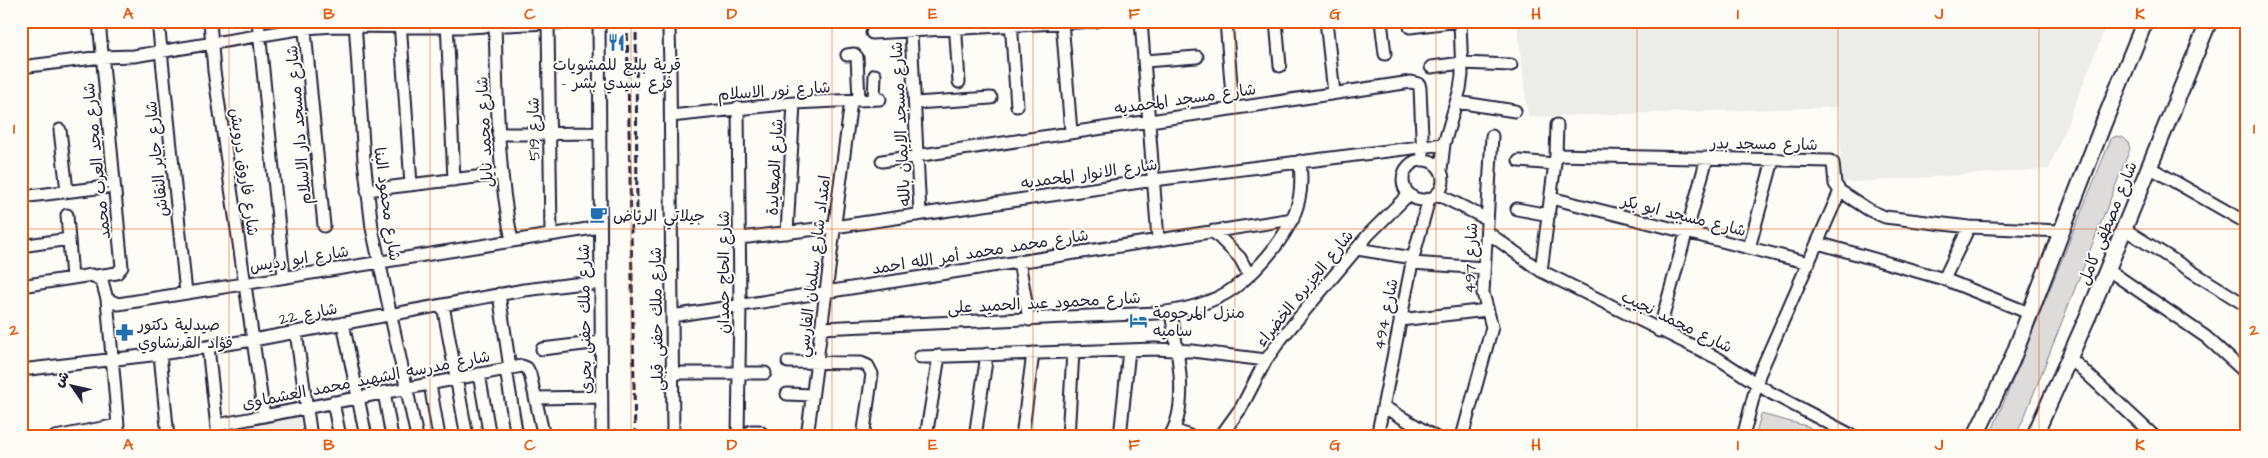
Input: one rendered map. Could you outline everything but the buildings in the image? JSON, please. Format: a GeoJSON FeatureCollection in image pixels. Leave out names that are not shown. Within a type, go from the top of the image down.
{"type":"FeatureCollection","features":[{"type":"Feature","properties":{"kind":"main road"},"geometry":{"type":"LineString","coordinates":[[1975,437],[2011,362],[2061,231],[2146,21]]}},
{"type":"Feature","properties":{"kind":"main road","name":"شارع مصطفى كامل"},"geometry":{"type":"LineString","coordinates":[[2034,437],[2070,358],[2209,21]]}},
{"type":"Feature","properties":{"kind":"street","name":"شارع مجد العرب محمد"},"geometry":{"type":"LineString","coordinates":[[96,276],[117,273],[122,267],[99,21]]}},
{"type":"Feature","properties":{"kind":"street","name":"شارع جابر النقاش"},"geometry":{"type":"LineString","coordinates":[[158,21],[186,293]]}},
{"type":"Feature","properties":{"kind":"street","name":"شارع فاروق درويش"},"geometry":{"type":"LineString","coordinates":[[210,21],[264,416]]}},
{"type":"Feature","properties":{"kind":"street"},"geometry":{"type":"LineString","coordinates":[[258,21],[284,277]]}},
{"type":"Feature","properties":{"kind":"street"},"geometry":{"type":"LineString","coordinates":[[21,67],[102,57],[134,56],[305,24],[548,24],[588,21]]}},
{"type":"Feature","properties":{"kind":"street","name":"شارع ملك حفنى بحرى"},"geometry":{"type":"LineString","coordinates":[[599,21],[602,437]]}},
{"type":"Feature","properties":{"kind":"street","name":"شارع ملك حفنى قبلى"},"geometry":{"type":"LineString","coordinates":[[667,21],[669,30],[671,116],[673,437]]}},
{"type":"Feature","properties":{"kind":"street"},"geometry":{"type":"LineString","coordinates":[[872,34],[904,28],[955,25],[1096,21]]}},
{"type":"Feature","properties":{"kind":"street"},"geometry":{"type":"LineString","coordinates":[[1141,21],[1158,239]]}},
{"type":"Feature","properties":{"kind":"street"},"geometry":{"type":"LineString","coordinates":[[1226,21],[1233,108]]}},
{"type":"Feature","properties":{"kind":"street"},"geometry":{"type":"LineString","coordinates":[[1276,21],[1280,66]]}},
{"type":"Feature","properties":{"kind":"street"},"geometry":{"type":"LineString","coordinates":[[1326,21],[1334,93]]}},
{"type":"Feature","properties":{"kind":"street"},"geometry":{"type":"LineString","coordinates":[[1381,21],[1385,54]]}},
{"type":"Feature","properties":{"kind":"street"},"geometry":{"type":"LineString","coordinates":[[1410,27],[1459,21],[1462,63],[1461,82],[1444,144],[1440,170]]}},
{"type":"Feature","properties":{"kind":"street"},"geometry":{"type":"LineString","coordinates":[[1062,22],[1071,132]]}},
{"type":"Feature","properties":{"kind":"street","name":"شارع مسجد دار الاسلام"},"geometry":{"type":"LineString","coordinates":[[305,24],[324,226]]}},
{"type":"Feature","properties":{"kind":"street","name":"شارع محمود البنا"},"geometry":{"type":"LineString","coordinates":[[356,24],[367,190],[372,228],[417,437]]}},
{"type":"Feature","properties":{"kind":"street"},"geometry":{"type":"LineString","coordinates":[[400,24],[411,185]]}},
{"type":"Feature","properties":{"kind":"street"},"geometry":{"type":"LineString","coordinates":[[447,24],[454,180]]}},
{"type":"Feature","properties":{"kind":"street","name":"شارع محمد نايل"},"geometry":{"type":"LineString","coordinates":[[495,24],[501,174],[512,241]]}},
{"type":"Feature","properties":{"kind":"street","name":"شارع 519"},"geometry":{"type":"LineString","coordinates":[[548,24],[551,234]]}},
{"type":"Feature","properties":{"kind":"street"},"geometry":{"type":"LineString","coordinates":[[1011,24],[1017,106]]}},
{"type":"Feature","properties":{"kind":"street"},"geometry":{"type":"LineString","coordinates":[[955,25],[959,82]]}},
{"type":"Feature","properties":{"kind":"street","name":"شارع مسجد الايمان بالله"},"geometry":{"type":"LineString","coordinates":[[904,28],[915,103],[920,214]]}},
{"type":"Feature","properties":{"kind":"street","name":"امتداد شارع سلمان الفارسي"},"geometry":{"type":"LineString","coordinates":[[808,437],[834,227],[855,100],[858,57],[854,54],[847,55]]}},
{"type":"Feature","properties":{"kind":"street"},"geometry":{"type":"LineString","coordinates":[[1144,62],[1197,57]]}},
{"type":"Feature","properties":{"kind":"street"},"geometry":{"type":"LineString","coordinates":[[1431,67],[1462,63],[1512,65]]}},
{"type":"Feature","properties":{"kind":"street","name":"شارع نور الاسلام"},"geometry":{"type":"LineString","coordinates":[[671,116],[794,102],[877,99],[875,75]]}},
{"type":"Feature","properties":{"kind":"street","name":"شارع مسجد المحمديه"},"geometry":{"type":"LineString","coordinates":[[882,161],[1415,82],[1420,88],[1423,160]]}},
{"type":"Feature","properties":{"kind":"street"},"geometry":{"type":"LineString","coordinates":[[915,103],[991,98]]}},
{"type":"Feature","properties":{"kind":"street","name":"شارع الصعايدة"},"geometry":{"type":"LineString","coordinates":[[787,233],[794,102]]}},
{"type":"Feature","properties":{"kind":"street"},"geometry":{"type":"LineString","coordinates":[[1457,102],[1515,111]]}},
{"type":"Feature","properties":{"kind":"street","name":"شارع الحاج حمدان"},"geometry":{"type":"LineString","coordinates":[[738,107],[740,437]]}},
{"type":"Feature","properties":{"kind":"street"},"geometry":{"type":"LineString","coordinates":[[1542,271],[1556,159],[1557,126]]}},
{"type":"Feature","properties":{"kind":"street"},"geometry":{"type":"LineString","coordinates":[[60,130],[66,191]]}},
{"type":"Feature","properties":{"kind":"street"},"geometry":{"type":"LineString","coordinates":[[498,134],[600,133]]}},
{"type":"Feature","properties":{"kind":"street","name":"شارع 497"},"geometry":{"type":"LineString","coordinates":[[1462,437],[1491,332],[1491,320],[1482,293],[1492,136]]}},
{"type":"Feature","properties":{"kind":"street","name":"شارع الانوار المحمديه"},"geometry":{"type":"LineString","coordinates":[[740,238],[834,227],[1154,180],[1444,144]]}},
{"type":"Feature","properties":{"kind":"street"},"geometry":{"type":"LineString","coordinates":[[1659,331],[1708,158]]}},
{"type":"Feature","properties":{"kind":"street","name":"شارع مسجد بدر"},"geometry":{"type":"LineString","coordinates":[[1519,161],[1708,158],[1831,161],[1835,184],[1840,192]]}},
{"type":"Feature","properties":{"kind":"street"},"geometry":{"type":"LineString","coordinates":[[1423,160],[1436,164],[1440,170],[1443,180],[1433,196],[1422,200],[1409,194],[1404,186],[1405,172],[1414,162],[1423,160]]}},
{"type":"Feature","properties":{"kind":"street"},"geometry":{"type":"LineString","coordinates":[[1749,248],[1773,160]]}},
{"type":"Feature","properties":{"kind":"street","name":"شارع محمود عبد الحميد على"},"geometry":{"type":"LineString","coordinates":[[821,328],[1171,312],[1193,307],[1233,289],[1283,236],[1293,219],[1299,200],[1301,181],[1300,161]]}},
{"type":"Feature","properties":{"kind":"street"},"geometry":{"type":"LineString","coordinates":[[2149,167],[2247,223]]}},
{"type":"Feature","properties":{"kind":"street"},"geometry":{"type":"LineString","coordinates":[[367,190],[501,174]]}},
{"type":"Feature","properties":{"kind":"street"},"geometry":{"type":"LineString","coordinates":[[21,197],[114,186]]}},
{"type":"Feature","properties":{"kind":"street"},"geometry":{"type":"LineString","coordinates":[[1742,437],[1756,383],[1840,192],[1869,210],[1885,217],[1969,227],[2061,231]]}},
{"type":"Feature","properties":{"kind":"street","name":"شارع الجزيره الخضراء"},"geometry":{"type":"LineString","coordinates":[[1220,437],[1241,408],[1266,360],[1281,339],[1357,249],[1409,194]]}},
{"type":"Feature","properties":{"kind":"street"},"geometry":{"type":"LineString","coordinates":[[1433,196],[1487,219]]}},
{"type":"Feature","properties":{"kind":"street","name":"شارع 494"},"geometry":{"type":"LineString","coordinates":[[1377,437],[1413,261],[1433,196]]}},
{"type":"Feature","properties":{"kind":"street","name":"شارع مسجد ابو بكر"},"geometry":{"type":"LineString","coordinates":[[1551,198],[1809,263]]}},
{"type":"Feature","properties":{"kind":"street"},"geometry":{"type":"LineString","coordinates":[[1517,209],[1549,215]]}},
{"type":"Feature","properties":{"kind":"street"},"geometry":{"type":"LineString","coordinates":[[67,215],[72,278]]}},
{"type":"Feature","properties":{"kind":"street","name":"شارع محمد محمد أمر الله احمد"},"geometry":{"type":"LineString","coordinates":[[672,316],[1293,219]]}},
{"type":"Feature","properties":{"kind":"street","name":"شارع ابو رديس"},"geometry":{"type":"LineString","coordinates":[[107,299],[118,304],[600,227]]}},
{"type":"Feature","properties":{"kind":"street"},"geometry":{"type":"LineString","coordinates":[[1944,279],[1969,227]]}},
{"type":"Feature","properties":{"kind":"street"},"geometry":{"type":"LineString","coordinates":[[2124,228],[2247,306]]}},
{"type":"Feature","properties":{"kind":"street"},"geometry":{"type":"LineString","coordinates":[[1213,231],[1234,251],[1249,274]]}},
{"type":"Feature","properties":{"kind":"street","name":"شارع محمد نجيب"},"geometry":{"type":"LineString","coordinates":[[1487,232],[1542,271],[1659,331],[1719,359],[1756,383],[1855,437]]}},
{"type":"Feature","properties":{"kind":"street"},"geometry":{"type":"LineString","coordinates":[[21,246],[69,239]]}},
{"type":"Feature","properties":{"kind":"street"},"geometry":{"type":"LineString","coordinates":[[1818,243],[1944,279],[2029,313]]}},
{"type":"Feature","properties":{"kind":"street"},"geometry":{"type":"LineString","coordinates":[[1357,249],[1413,261],[1484,268]]}},
{"type":"Feature","properties":{"kind":"street"},"geometry":{"type":"LineString","coordinates":[[1019,261],[1028,320]]}},
{"type":"Feature","properties":{"kind":"street"},"geometry":{"type":"LineString","coordinates":[[2107,269],[2206,338],[2247,374]]}},
{"type":"Feature","properties":{"kind":"street"},"geometry":{"type":"LineString","coordinates":[[21,286],[96,276],[104,285],[107,299],[119,437]]}},
{"type":"Feature","properties":{"kind":"street","name":"شارع 22"},"geometry":{"type":"LineString","coordinates":[[21,370],[160,354],[253,340],[549,286],[600,284]]}},
{"type":"Feature","properties":{"kind":"street"},"geometry":{"type":"LineString","coordinates":[[499,294],[513,367],[517,437]]}},
{"type":"Feature","properties":{"kind":"street"},"geometry":{"type":"LineString","coordinates":[[443,305],[467,437]]}},
{"type":"Feature","properties":{"kind":"street"},"geometry":{"type":"LineString","coordinates":[[1400,320],[1487,310]]}},
{"type":"Feature","properties":{"kind":"street"},"geometry":{"type":"LineString","coordinates":[[1171,312],[1181,393],[1179,412],[1172,433],[1192,437]]}},
{"type":"Feature","properties":{"kind":"street"},"geometry":{"type":"LineString","coordinates":[[343,323],[366,437]]}},
{"type":"Feature","properties":{"kind":"street"},"geometry":{"type":"LineString","coordinates":[[296,332],[311,437]]}},
{"type":"Feature","properties":{"kind":"street"},"geometry":{"type":"LineString","coordinates":[[542,349],[601,342]]}},
{"type":"Feature","properties":{"kind":"street"},"geometry":{"type":"LineString","coordinates":[[208,347],[217,431]]}},
{"type":"Feature","properties":{"kind":"street"},"geometry":{"type":"LineString","coordinates":[[920,357],[1176,349],[1266,360]]}},
{"type":"Feature","properties":{"kind":"street"},"geometry":{"type":"LineString","coordinates":[[1120,437],[1129,350]]}},
{"type":"Feature","properties":{"kind":"street"},"geometry":{"type":"LineString","coordinates":[[1068,437],[1073,352]]}},
{"type":"Feature","properties":{"kind":"street"},"geometry":{"type":"LineString","coordinates":[[1022,437],[1033,353]]}},
{"type":"Feature","properties":{"kind":"street"},"geometry":{"type":"LineString","coordinates":[[160,354],[168,437]]}},
{"type":"Feature","properties":{"kind":"street"},"geometry":{"type":"LineString","coordinates":[[975,437],[987,354]]}},
{"type":"Feature","properties":{"kind":"street"},"geometry":{"type":"LineString","coordinates":[[926,437],[939,356]]}},
{"type":"Feature","properties":{"kind":"street"},"geometry":{"type":"LineString","coordinates":[[2070,358],[2155,437]]}},
{"type":"Feature","properties":{"kind":"street"},"geometry":{"type":"LineString","coordinates":[[788,362],[861,363],[870,369],[872,374],[863,437]]}},
{"type":"Feature","properties":{"kind":"street"},"geometry":{"type":"LineString","coordinates":[[513,367],[529,371],[544,437]]}},
{"type":"Feature","properties":{"kind":"street","name":"شارع مدرسه الشهيد محمد العشماوى"},"geometry":{"type":"LineString","coordinates":[[217,431],[264,416],[513,367]]}},
{"type":"Feature","properties":{"kind":"street"},"geometry":{"type":"LineString","coordinates":[[674,373],[765,374]]}},
{"type":"Feature","properties":{"kind":"street"},"geometry":{"type":"LineString","coordinates":[[479,374],[490,437]]}},
{"type":"Feature","properties":{"kind":"street"},"geometry":{"type":"LineString","coordinates":[[430,384],[439,437]]}},
{"type":"Feature","properties":{"kind":"street"},"geometry":{"type":"LineString","coordinates":[[384,392],[392,437]]}},
{"type":"Feature","properties":{"kind":"street"},"geometry":{"type":"LineString","coordinates":[[787,394],[812,395]]}},
{"type":"Feature","properties":{"kind":"street"},"geometry":{"type":"LineString","coordinates":[[535,398],[601,397]]}},
{"type":"Feature","properties":{"kind":"street"},"geometry":{"type":"LineString","coordinates":[[334,402],[340,437]]}},
{"type":"Feature","properties":{"kind":"street"},"geometry":{"type":"LineString","coordinates":[[1384,407],[1435,437]]}},
{"type":"Feature","properties":{"kind":"street"},"geometry":{"type":"LineString","coordinates":[[55,437],[118,424]]}},
{"type":"Feature","properties":{"kind":"street"},"geometry":{"type":"LineString","coordinates":[[740,437],[751,431],[759,430],[766,437]]}},
{"type":"Feature","properties":{"kind":"shaded area"},"geometry":{"type":"Polygon","coordinates":[[[1517,21],[2108,21],[2049,169],[1842,183],[1839,107],[1528,117],[1517,21]]]}},
{"type":"Feature","properties":{"kind":"shaded area"},"geometry":{"type":"Polygon","coordinates":[[[2116,136],[2126,140],[2130,149],[2024,418],[2015,437],[1988,437],[2111,139],[2116,136]]]}},
{"type":"Feature","properties":{"kind":"shaded area"},"geometry":{"type":"Polygon","coordinates":[[[299,413],[302,437],[228,437],[226,425],[299,413]]]}},
{"type":"Feature","properties":{"kind":"shaded area"},"geometry":{"type":"Polygon","coordinates":[[[1761,414],[1810,427],[1807,437],[1755,437],[1761,414]]]}},
{"type":"Feature","properties":{"kind":"railway"},"geometry":{"type":"LineString","coordinates":[[627,21],[635,437]]}},
{"type":"Feature","properties":{"kind":"railway"},"geometry":{"type":"LineString","coordinates":[[636,21],[637,216]]}},
{"type":"Feature","properties":{"kind":"place","name":"قرية بلبع للمشويات - فرع سيدي بشر"},"geometry":{"type":"Point","coordinates":[617,42]}},
{"type":"Feature","properties":{"kind":"place","name":"جيلاتي الرياض"},"geometry":{"type":"Point","coordinates":[599,215]}},
{"type":"Feature","properties":{"kind":"place","name":"منزل المرحومة ساميه"},"geometry":{"type":"Point","coordinates":[1139,321]}},
{"type":"Feature","properties":{"kind":"place","name":"صيدلية دكتور فؤاد القرنشاوي"},"geometry":{"type":"Point","coordinates":[124,333]}}]}
